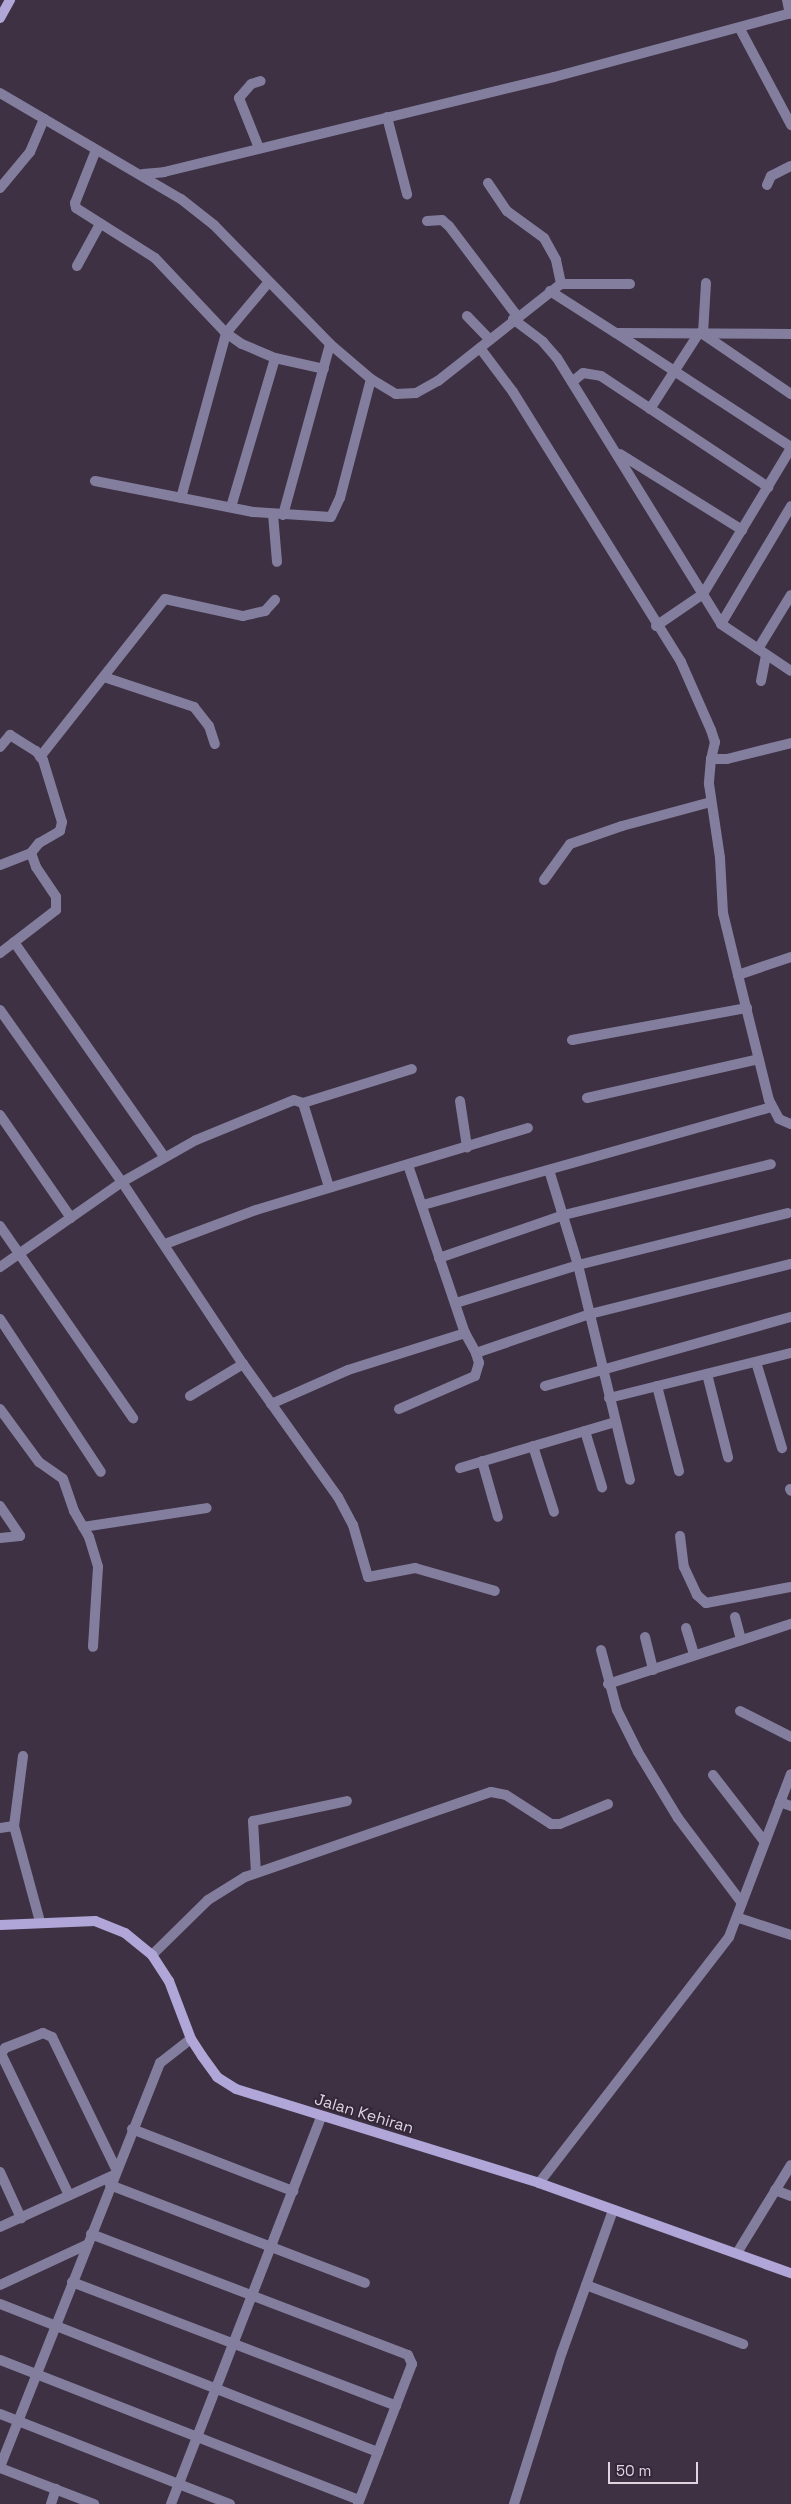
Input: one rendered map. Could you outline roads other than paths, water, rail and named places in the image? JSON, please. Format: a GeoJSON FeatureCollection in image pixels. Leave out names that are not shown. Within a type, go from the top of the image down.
{"type":"FeatureCollection","features":[{"type":"Feature","properties":{"kind":"street"},"geometry":{"type":"LineString","coordinates":[[1,14],[10,0]]}},
{"type":"Feature","properties":{"kind":"street"},"geometry":{"type":"LineString","coordinates":[[143,174],[387,117],[740,29],[791,13],[787,0]]}},
{"type":"Feature","properties":{"kind":"street"},"geometry":{"type":"LineString","coordinates":[[740,29],[791,125]]}},
{"type":"Feature","properties":{"kind":"street"},"geometry":{"type":"LineString","coordinates":[[259,148],[239,98],[251,84],[261,81]]}},
{"type":"Feature","properties":{"kind":"street"},"geometry":{"type":"LineString","coordinates":[[0,93],[96,150],[143,174],[214,225],[268,284],[330,344],[371,379],[396,394],[406,396],[438,381],[490,340],[515,317],[561,284],[630,284]]}},
{"type":"Feature","properties":{"kind":"street"},"geometry":{"type":"LineString","coordinates":[[387,117],[407,194]]}},
{"type":"Feature","properties":{"kind":"street"},"geometry":{"type":"LineString","coordinates":[[0,188],[30,152],[44,119]]}},
{"type":"Feature","properties":{"kind":"street"},"geometry":{"type":"LineString","coordinates":[[96,150],[75,203],[79,211],[154,258],[226,332],[242,344],[275,358],[324,369]]}},
{"type":"Feature","properties":{"kind":"street"},"geometry":{"type":"LineString","coordinates":[[767,185],[771,176],[791,166]]}},
{"type":"Feature","properties":{"kind":"street"},"geometry":{"type":"LineString","coordinates":[[488,183],[500,203],[544,238],[556,260],[561,284]]}},
{"type":"Feature","properties":{"kind":"street"},"geometry":{"type":"LineString","coordinates":[[427,221],[442,220],[449,226],[515,317],[543,342],[572,382],[721,624],[791,671]]}},
{"type":"Feature","properties":{"kind":"street"},"geometry":{"type":"LineString","coordinates":[[77,266],[100,224]]}},
{"type":"Feature","properties":{"kind":"street"},"geometry":{"type":"LineString","coordinates":[[650,409],[701,333],[706,282]]}},
{"type":"Feature","properties":{"kind":"street"},"geometry":{"type":"LineString","coordinates":[[181,498],[226,332],[268,284]]}},
{"type":"Feature","properties":{"kind":"street"},"geometry":{"type":"LineString","coordinates":[[550,292],[791,448],[703,594],[656,626]]}},
{"type":"Feature","properties":{"kind":"street"},"geometry":{"type":"LineString","coordinates":[[467,316],[490,340]]}},
{"type":"Feature","properties":{"kind":"street"},"geometry":{"type":"LineString","coordinates":[[616,333],[791,334]]}},
{"type":"Feature","properties":{"kind":"street"},"geometry":{"type":"LineString","coordinates":[[701,333],[791,394]]}},
{"type":"Feature","properties":{"kind":"street"},"geometry":{"type":"LineString","coordinates":[[277,562],[278,514],[324,369],[330,344]]}},
{"type":"Feature","properties":{"kind":"street"},"geometry":{"type":"LineString","coordinates":[[480,348],[513,392],[656,626],[681,662],[708,718],[715,742],[711,759],[711,802],[720,858],[723,913],[772,1107],[784,1124],[791,1124]]}},
{"type":"Feature","properties":{"kind":"street"},"geometry":{"type":"LineString","coordinates":[[231,507],[275,358]]}},
{"type":"Feature","properties":{"kind":"street"},"geometry":{"type":"LineString","coordinates":[[572,382],[583,373],[594,373],[768,486]]}},
{"type":"Feature","properties":{"kind":"street"},"geometry":{"type":"LineString","coordinates":[[95,481],[231,507],[278,514],[328,518],[334,514],[371,379]]}},
{"type":"Feature","properties":{"kind":"street"},"geometry":{"type":"LineString","coordinates":[[616,452],[742,530]]}},
{"type":"Feature","properties":{"kind":"street"},"geometry":{"type":"LineString","coordinates":[[721,624],[791,506]]}},
{"type":"Feature","properties":{"kind":"street"},"geometry":{"type":"LineString","coordinates":[[762,681],[762,652],[791,595]]}},
{"type":"Feature","properties":{"kind":"street"},"geometry":{"type":"LineString","coordinates":[[40,757],[165,599],[242,616],[265,611],[275,600]]}},
{"type":"Feature","properties":{"kind":"street"},"geometry":{"type":"LineString","coordinates":[[104,677],[194,708],[209,726],[215,744]]}},
{"type":"Feature","properties":{"kind":"street"},"geometry":{"type":"LineString","coordinates":[[0,747],[10,735],[15,736],[40,757],[62,822],[60,831],[39,843],[31,853],[0,866]]}},
{"type":"Feature","properties":{"kind":"street"},"geometry":{"type":"LineString","coordinates":[[711,759],[727,759],[791,743]]}},
{"type":"Feature","properties":{"kind":"street"},"geometry":{"type":"LineString","coordinates":[[544,880],[570,844],[622,826],[711,802]]}},
{"type":"Feature","properties":{"kind":"street"},"geometry":{"type":"LineString","coordinates":[[0,953],[52,915],[57,906],[54,892],[36,867],[31,853]]}},
{"type":"Feature","properties":{"kind":"street"},"geometry":{"type":"LineString","coordinates":[[14,942],[164,1156]]}},
{"type":"Feature","properties":{"kind":"street"},"geometry":{"type":"LineString","coordinates":[[738,974],[791,957]]}},
{"type":"Feature","properties":{"kind":"street"},"geometry":{"type":"LineString","coordinates":[[572,1040],[747,1008]]}},
{"type":"Feature","properties":{"kind":"street"},"geometry":{"type":"LineString","coordinates":[[0,1010],[165,1244],[243,1364],[345,1509],[368,1577],[415,1568],[496,1591]]}},
{"type":"Feature","properties":{"kind":"street"},"geometry":{"type":"LineString","coordinates":[[587,1098],[759,1060]]}},
{"type":"Feature","properties":{"kind":"street"},"geometry":{"type":"LineString","coordinates":[[0,1267],[122,1182],[164,1156],[294,1100],[303,1103],[412,1069]]}},
{"type":"Feature","properties":{"kind":"street"},"geometry":{"type":"LineString","coordinates":[[460,1101],[467,1147]]}},
{"type":"Feature","properties":{"kind":"street"},"geometry":{"type":"LineString","coordinates":[[303,1103],[329,1187]]}},
{"type":"Feature","properties":{"kind":"street"},"geometry":{"type":"LineString","coordinates":[[422,1205],[772,1107]]}},
{"type":"Feature","properties":{"kind":"street"},"geometry":{"type":"LineString","coordinates":[[0,1115],[71,1218]]}},
{"type":"Feature","properties":{"kind":"street"},"geometry":{"type":"LineString","coordinates":[[165,1244],[329,1187],[528,1128]]}},
{"type":"Feature","properties":{"kind":"street"},"geometry":{"type":"LineString","coordinates":[[399,1409],[475,1376],[479,1363],[476,1353],[465,1333],[408,1164]]}},
{"type":"Feature","properties":{"kind":"street"},"geometry":{"type":"LineString","coordinates":[[439,1258],[564,1215],[771,1164]]}},
{"type":"Feature","properties":{"kind":"street"},"geometry":{"type":"LineString","coordinates":[[549,1170],[578,1265],[601,1369],[630,1480]]}},
{"type":"Feature","properties":{"kind":"street"},"geometry":{"type":"LineString","coordinates":[[456,1303],[578,1265],[788,1213]]}},
{"type":"Feature","properties":{"kind":"street"},"geometry":{"type":"LineString","coordinates":[[0,1226],[134,1418]]}},
{"type":"Feature","properties":{"kind":"street"},"geometry":{"type":"LineString","coordinates":[[476,1353],[590,1314],[791,1264]]}},
{"type":"Feature","properties":{"kind":"street"},"geometry":{"type":"LineString","coordinates":[[546,1386],[791,1317]]}},
{"type":"Feature","properties":{"kind":"street"},"geometry":{"type":"LineString","coordinates":[[0,1319],[101,1472]]}},
{"type":"Feature","properties":{"kind":"street"},"geometry":{"type":"LineString","coordinates":[[271,1404],[348,1370],[465,1333]]}},
{"type":"Feature","properties":{"kind":"street"},"geometry":{"type":"LineString","coordinates":[[609,1398],[791,1353]]}},
{"type":"Feature","properties":{"kind":"street"},"geometry":{"type":"LineString","coordinates":[[756,1362],[782,1448]]}},
{"type":"Feature","properties":{"kind":"street"},"geometry":{"type":"LineString","coordinates":[[190,1396],[243,1364]]}},
{"type":"Feature","properties":{"kind":"street"},"geometry":{"type":"LineString","coordinates":[[707,1374],[728,1457]]}},
{"type":"Feature","properties":{"kind":"street"},"geometry":{"type":"LineString","coordinates":[[657,1386],[679,1471]]}},
{"type":"Feature","properties":{"kind":"street"},"geometry":{"type":"LineString","coordinates":[[0,1410],[39,1462],[63,1479],[83,1528],[98,1567],[93,1647]]}},
{"type":"Feature","properties":{"kind":"street"},"geometry":{"type":"LineString","coordinates":[[460,1468],[615,1422]]}},
{"type":"Feature","properties":{"kind":"street"},"geometry":{"type":"LineString","coordinates":[[585,1431],[602,1487]]}},
{"type":"Feature","properties":{"kind":"street"},"geometry":{"type":"LineString","coordinates":[[533,1446],[554,1512]]}},
{"type":"Feature","properties":{"kind":"street"},"geometry":{"type":"LineString","coordinates":[[482,1462],[498,1517]]}},
{"type":"Feature","properties":{"kind":"street"},"geometry":{"type":"LineString","coordinates":[[0,1506],[20,1536],[0,1538]]}},
{"type":"Feature","properties":{"kind":"street"},"geometry":{"type":"LineString","coordinates":[[83,1528],[207,1508]]}},
{"type":"Feature","properties":{"kind":"street"},"geometry":{"type":"LineString","coordinates":[[680,1536],[684,1567],[697,1595],[706,1603],[791,1587]]}},
{"type":"Feature","properties":{"kind":"street"},"geometry":{"type":"LineString","coordinates":[[736,1617],[741,1640]]}},
{"type":"Feature","properties":{"kind":"street"},"geometry":{"type":"LineString","coordinates":[[608,1684],[791,1624]]}},
{"type":"Feature","properties":{"kind":"street"},"geometry":{"type":"LineString","coordinates":[[686,1628],[694,1655]]}},
{"type":"Feature","properties":{"kind":"street"},"geometry":{"type":"LineString","coordinates":[[645,1637],[653,1670]]}},
{"type":"Feature","properties":{"kind":"street"},"geometry":{"type":"LineString","coordinates":[[601,1650],[608,1684],[621,1718],[658,1788],[742,1903]]}},
{"type":"Feature","properties":{"kind":"street"},"geometry":{"type":"LineString","coordinates":[[740,1712],[791,1737]]}},
{"type":"Feature","properties":{"kind":"street"},"geometry":{"type":"LineString","coordinates":[[23,1756],[14,1826],[40,1922]]}},
{"type":"Feature","properties":{"kind":"street"},"geometry":{"type":"LineString","coordinates":[[539,2183],[719,1952],[739,1918],[742,1903],[764,1841],[791,1774]]}},
{"type":"Feature","properties":{"kind":"street"},"geometry":{"type":"LineString","coordinates":[[713,1775],[764,1841]]}},
{"type":"Feature","properties":{"kind":"street"},"geometry":{"type":"LineString","coordinates":[[152,1955],[208,1900],[226,1886],[256,1873],[491,1792],[506,1795],[551,1824],[560,1824],[608,1804]]}},
{"type":"Feature","properties":{"kind":"street"},"geometry":{"type":"LineString","coordinates":[[256,1873],[251,1825],[253,1821],[347,1801]]}},
{"type":"Feature","properties":{"kind":"street"},"geometry":{"type":"LineString","coordinates":[[780,1802],[791,1806]]}},
{"type":"Feature","properties":{"kind":"street"},"geometry":{"type":"LineString","coordinates":[[0,1828],[14,1826]]}},
{"type":"Feature","properties":{"kind":"street"},"geometry":{"type":"LineString","coordinates":[[739,1918],[791,1935]]}},
{"type":"Feature","properties":{"kind":"street","name":"Jalan Kehiran"},"geometry":{"type":"LineString","coordinates":[[0,1925],[77,1920],[108,1924],[125,1933],[152,1955],[169,1981],[191,2039],[217,2077],[236,2089],[321,2117],[539,2183],[791,2273]]}},
{"type":"Feature","properties":{"kind":"street"},"geometry":{"type":"LineString","coordinates":[[69,2195],[1,2054],[5,2048],[43,2033],[52,2037],[113,2176],[271,2246],[365,2283]]}},
{"type":"Feature","properties":{"kind":"street"},"geometry":{"type":"LineString","coordinates":[[94,2504],[0,2467],[113,2176],[160,2063],[191,2039]]}},
{"type":"Feature","properties":{"kind":"street"},"geometry":{"type":"LineString","coordinates":[[171,2504],[321,2117]]}},
{"type":"Feature","properties":{"kind":"street"},"geometry":{"type":"LineString","coordinates":[[132,2129],[292,2191]]}},
{"type":"Feature","properties":{"kind":"street"},"geometry":{"type":"LineString","coordinates":[[737,2253],[791,2165]]}},
{"type":"Feature","properties":{"kind":"street"},"geometry":{"type":"LineString","coordinates":[[0,2172],[21,2218]]}},
{"type":"Feature","properties":{"kind":"street"},"geometry":{"type":"LineString","coordinates":[[0,2227],[113,2176]]}},
{"type":"Feature","properties":{"kind":"street"},"geometry":{"type":"LineString","coordinates":[[775,2190],[791,2196]]}},
{"type":"Feature","properties":{"kind":"street"},"geometry":{"type":"LineString","coordinates":[[514,2504],[586,2284],[613,2210]]}},
{"type":"Feature","properties":{"kind":"street"},"geometry":{"type":"LineString","coordinates":[[0,2360],[358,2502],[412,2364],[408,2355],[91,2234]]}},
{"type":"Feature","properties":{"kind":"street"},"geometry":{"type":"LineString","coordinates":[[0,2285],[86,2245]]}},
{"type":"Feature","properties":{"kind":"street"},"geometry":{"type":"LineString","coordinates":[[72,2282],[396,2406]]}},
{"type":"Feature","properties":{"kind":"street"},"geometry":{"type":"LineString","coordinates":[[586,2284],[743,2344]]}},
{"type":"Feature","properties":{"kind":"street"},"geometry":{"type":"LineString","coordinates":[[0,2304],[215,2391],[378,2452]]}},
{"type":"Feature","properties":{"kind":"street"},"geometry":{"type":"LineString","coordinates":[[0,2414],[230,2504]]}},
{"type":"Feature","properties":{"kind":"street"},"geometry":{"type":"LineString","coordinates":[[51,2504],[56,2489]]}}]}
